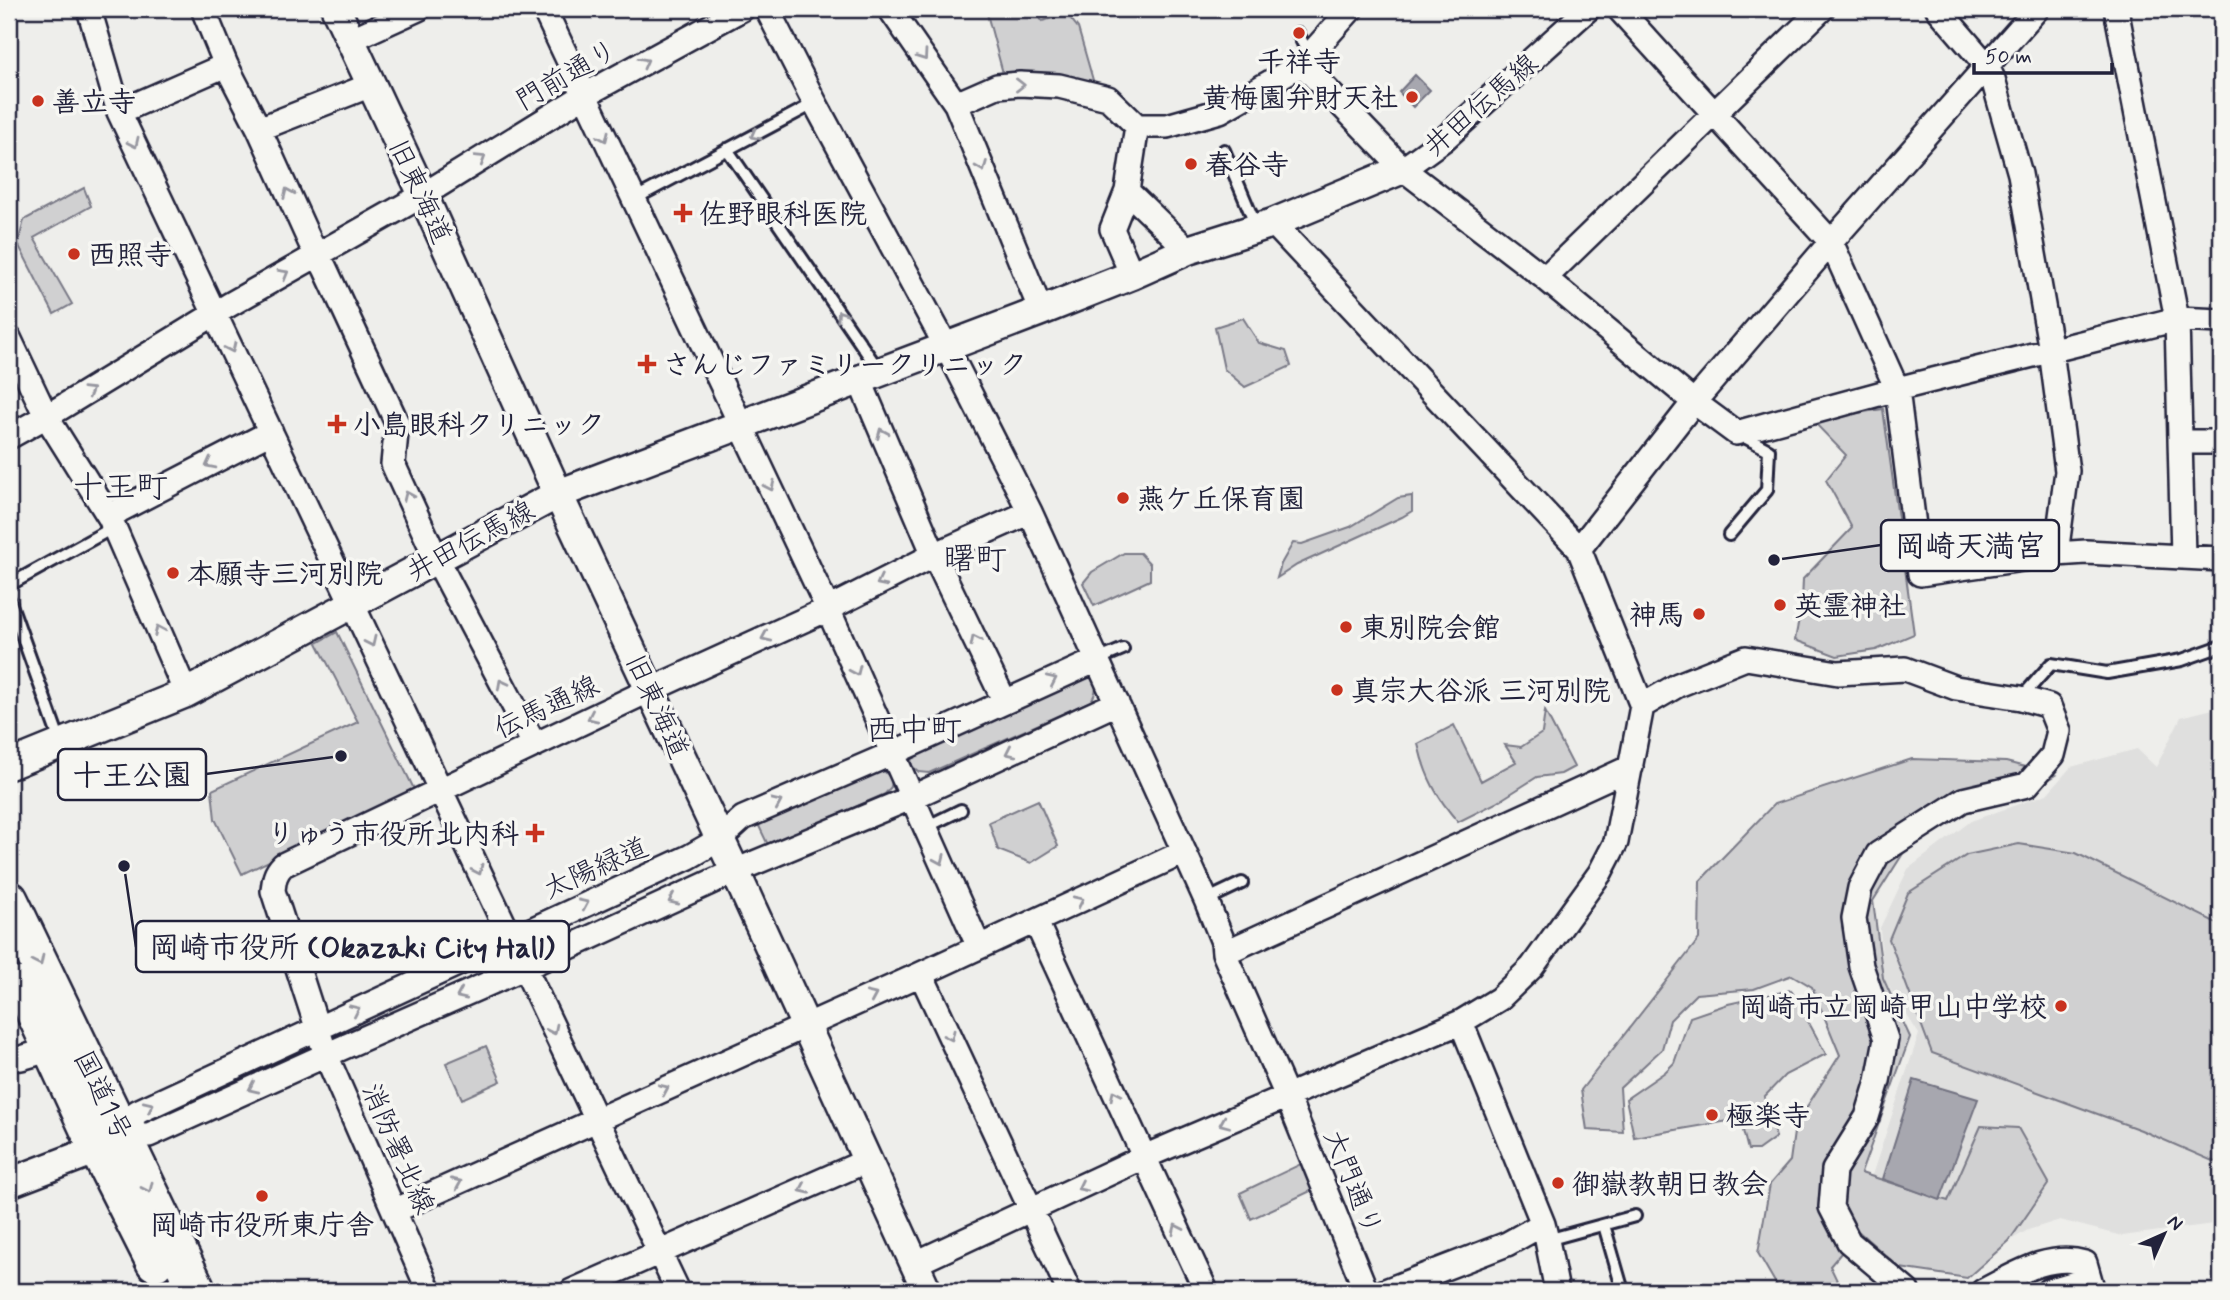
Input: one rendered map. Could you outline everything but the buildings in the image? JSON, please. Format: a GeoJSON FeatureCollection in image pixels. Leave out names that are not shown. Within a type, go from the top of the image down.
{"type":"FeatureCollection","features":[{"type":"Feature","properties":{"kind":"highway","name":"国道1号"},"geometry":{"type":"LineString","coordinates":[[9,900],[111,1141],[147,1243],[169,1291]]}},
{"type":"Feature","properties":{"kind":"highway","name":"国道1号"},"geometry":{"type":"LineString","coordinates":[[9,954],[52,1049],[111,1141],[197,1291]]}},
{"type":"Feature","properties":{"kind":"street"},"geometry":{"type":"LineString","coordinates":[[89,9],[119,112],[678,1291]]}},
{"type":"Feature","properties":{"kind":"street"},"geometry":{"type":"LineString","coordinates":[[203,9],[226,65],[259,129],[397,423],[393,464],[436,558],[534,744]]}},
{"type":"Feature","properties":{"kind":"street","name":"旧東海道"},"geometry":{"type":"LineString","coordinates":[[336,9],[926,1291]]}},
{"type":"Feature","properties":{"kind":"street"},"geometry":{"type":"LineString","coordinates":[[350,40],[418,9]]}},
{"type":"Feature","properties":{"kind":"street"},"geometry":{"type":"LineString","coordinates":[[544,9],[828,609],[979,947]]}},
{"type":"Feature","properties":{"kind":"street","name":"門前通り"},"geometry":{"type":"LineString","coordinates":[[9,437],[215,314],[423,195],[585,95],[742,9]]}},
{"type":"Feature","properties":{"kind":"street","name":"大門通り"},"geometry":{"type":"LineString","coordinates":[[767,9],[946,346],[1030,512],[1206,900],[1223,942],[1224,953],[1287,1096],[1366,1291]]}},
{"type":"Feature","properties":{"kind":"street"},"geometry":{"type":"LineString","coordinates":[[890,9],[956,104],[1041,311]]}},
{"type":"Feature","properties":{"kind":"street"},"geometry":{"type":"LineString","coordinates":[[956,104],[997,86],[1059,86],[1108,98],[1138,126],[1167,126],[1220,110],[1305,60],[1351,9]]}},
{"type":"Feature","properties":{"kind":"street","name":"井田伝馬線"},"geometry":{"type":"LineString","coordinates":[[9,765],[186,693],[558,494],[1041,311],[1188,250],[1265,226],[1403,169],[1443,140],[1588,9]]}},
{"type":"Feature","properties":{"kind":"street"},"geometry":{"type":"LineString","coordinates":[[1619,9],[1832,242],[1896,389],[1920,574],[2086,552],[2221,559]]}},
{"type":"Feature","properties":{"kind":"street"},"geometry":{"type":"LineString","coordinates":[[1545,278],[1822,9]]}},
{"type":"Feature","properties":{"kind":"street"},"geometry":{"type":"LineString","coordinates":[[1938,9],[1987,66],[2020,174],[2051,351],[2067,471],[2056,554]]}},
{"type":"Feature","properties":{"kind":"street"},"geometry":{"type":"LineString","coordinates":[[1579,549],[1694,402],[2037,9]]}},
{"type":"Feature","properties":{"kind":"street"},"geometry":{"type":"LineString","coordinates":[[2116,9],[2178,319],[2183,557]]}},
{"type":"Feature","properties":{"kind":"street"},"geometry":{"type":"LineString","coordinates":[[1305,60],[1403,169],[1545,278],[1694,402],[1736,433],[1896,389],[2178,319],[2221,321]]}},
{"type":"Feature","properties":{"kind":"street"},"geometry":{"type":"LineString","coordinates":[[119,112],[226,65]]}},
{"type":"Feature","properties":{"kind":"street"},"geometry":{"type":"LineString","coordinates":[[259,129],[371,85]]}},
{"type":"Feature","properties":{"kind":"street"},"geometry":{"type":"LineString","coordinates":[[1132,275],[1112,229],[1127,191],[1138,126]]}},
{"type":"Feature","properties":{"kind":"street"},"geometry":{"type":"LineString","coordinates":[[1127,191],[1188,250]]}},
{"type":"Feature","properties":{"kind":"street"},"geometry":{"type":"LineString","coordinates":[[914,1264],[1144,1157],[1461,1023],[1499,999],[1532,967],[1600,873],[1616,842],[1642,706],[1579,549],[1265,226]]}},
{"type":"Feature","properties":{"kind":"street"},"geometry":{"type":"LineString","coordinates":[[9,338],[46,416],[110,518],[186,693]]}},
{"type":"Feature","properties":{"kind":"street"},"geometry":{"type":"LineString","coordinates":[[869,376],[934,555],[1005,702]]}},
{"type":"Feature","properties":{"kind":"street"},"geometry":{"type":"LineString","coordinates":[[110,518],[120,510],[271,432]]}},
{"type":"Feature","properties":{"kind":"street"},"geometry":{"type":"LineString","coordinates":[[2181,442],[2221,442]]}},
{"type":"Feature","properties":{"kind":"street","name":"伝馬通線"},"geometry":{"type":"LineString","coordinates":[[318,1028],[273,891],[277,871],[283,865],[534,744],[828,609],[934,555],[1030,512]]}},
{"type":"Feature","properties":{"kind":"street"},"geometry":{"type":"LineString","coordinates":[[1642,706],[1678,685],[1746,658],[1838,673],[1905,669],[1956,688],[2021,698],[2049,706],[2059,731],[2053,755],[2026,785],[1963,800],[1878,854],[1860,888],[1854,918],[1861,966],[1886,1040],[1867,1117],[1834,1170],[1831,1207],[1849,1242],[1908,1291]]}},
{"type":"Feature","properties":{"kind":"street","name":"太陽緑道"},"geometry":{"type":"LineString","coordinates":[[111,1141],[137,1112],[689,857],[720,839],[743,818],[1097,660]]}},
{"type":"Feature","properties":{"kind":"street"},"geometry":{"type":"LineString","coordinates":[[9,1183],[62,1164],[111,1141],[149,1135],[735,872],[913,797],[1117,703]]}},
{"type":"Feature","properties":{"kind":"street"},"geometry":{"type":"LineString","coordinates":[[1224,953],[1631,767]]}},
{"type":"Feature","properties":{"kind":"street"},"geometry":{"type":"LineString","coordinates":[[394,1210],[922,974],[1184,852]]}},
{"type":"Feature","properties":{"kind":"street"},"geometry":{"type":"LineString","coordinates":[[1036,922],[1206,1291]]}},
{"type":"Feature","properties":{"kind":"street"},"geometry":{"type":"LineString","coordinates":[[922,974],[1069,1291]]}},
{"type":"Feature","properties":{"kind":"street"},"geometry":{"type":"LineString","coordinates":[[1461,1023],[1545,1232],[1557,1291]]}},
{"type":"Feature","properties":{"kind":"street","name":"消防署北線"},"geometry":{"type":"LineString","coordinates":[[318,1028],[326,1055],[429,1291]]}},
{"type":"Feature","properties":{"kind":"street"},"geometry":{"type":"LineString","coordinates":[[9,1059],[52,1049]]}},
{"type":"Feature","properties":{"kind":"street"},"geometry":{"type":"LineString","coordinates":[[572,1291],[866,1161]]}},
{"type":"Feature","properties":{"kind":"street"},"geometry":{"type":"LineString","coordinates":[[1385,1291],[1545,1232]]}},
{"type":"Feature","properties":{"kind":"street"},"geometry":{"type":"LineString","coordinates":[[1983,1291],[2035,1264],[2076,1260],[2085,1263],[2095,1287],[2048,1291]]}},
{"type":"Feature","properties":{"kind":"lane"},"geometry":{"type":"LineString","coordinates":[[1298,33],[1305,60]]}},
{"type":"Feature","properties":{"kind":"lane"},"geometry":{"type":"LineString","coordinates":[[634,199],[815,103]]}},
{"type":"Feature","properties":{"kind":"lane"},"geometry":{"type":"LineString","coordinates":[[727,149],[869,376]]}},
{"type":"Feature","properties":{"kind":"lane"},"geometry":{"type":"LineString","coordinates":[[1224,149],[1265,226]]}},
{"type":"Feature","properties":{"kind":"lane"},"geometry":{"type":"LineString","coordinates":[[1729,535],[1767,490],[1769,450],[1736,433]]}},
{"type":"Feature","properties":{"kind":"lane"},"geometry":{"type":"LineString","coordinates":[[9,585],[105,531],[110,518]]}},
{"type":"Feature","properties":{"kind":"lane"},"geometry":{"type":"LineString","coordinates":[[9,598],[61,744]]}},
{"type":"Feature","properties":{"kind":"lane"},"geometry":{"type":"LineString","coordinates":[[2021,698],[2051,664],[2107,673],[2182,660],[2221,646]]}},
{"type":"Feature","properties":{"kind":"lane"},"geometry":{"type":"LineString","coordinates":[[1097,660],[1123,649]]}},
{"type":"Feature","properties":{"kind":"lane"},"geometry":{"type":"LineString","coordinates":[[926,827],[961,810]]}},
{"type":"Feature","properties":{"kind":"lane"},"geometry":{"type":"LineString","coordinates":[[1206,900],[1242,883]]}},
{"type":"Feature","properties":{"kind":"lane"},"geometry":{"type":"LineString","coordinates":[[1545,1232],[1604,1225],[1635,1216]]}},
{"type":"Feature","properties":{"kind":"lane"},"geometry":{"type":"LineString","coordinates":[[1604,1225],[1623,1291]]}},
{"type":"Feature","properties":{"kind":"shaded area"},"geometry":{"type":"Polygon","coordinates":[[[1035,9],[1042,21],[1067,14],[1078,28],[1095,87],[1004,77],[986,10],[1035,9]]]}},
{"type":"Feature","properties":{"kind":"shaded area"},"geometry":{"type":"Polygon","coordinates":[[[1415,75],[1430,90],[1413,107],[1399,92],[1415,75]]]}},
{"type":"Feature","properties":{"kind":"shaded area"},"geometry":{"type":"Polygon","coordinates":[[[84,188],[91,206],[34,238],[72,304],[54,314],[18,244],[24,220],[84,188]]]}},
{"type":"Feature","properties":{"kind":"shaded area"},"geometry":{"type":"Polygon","coordinates":[[[1243,318],[1259,343],[1286,351],[1291,366],[1245,387],[1224,369],[1215,327],[1243,318]]]}},
{"type":"Feature","properties":{"kind":"shaded area"},"geometry":{"type":"Polygon","coordinates":[[[1883,409],[1914,634],[1876,650],[1837,656],[1795,640],[1802,603],[1803,579],[1852,528],[1826,480],[1846,455],[1812,420],[1883,409]]]}},
{"type":"Feature","properties":{"kind":"shaded area"},"geometry":{"type":"Polygon","coordinates":[[[1412,496],[1412,511],[1297,565],[1277,578],[1281,564],[1293,543],[1302,544],[1350,527],[1398,498],[1412,496]]]}},
{"type":"Feature","properties":{"kind":"shaded area"},"geometry":{"type":"Polygon","coordinates":[[[1124,553],[1140,553],[1150,564],[1150,580],[1094,606],[1083,583],[1092,572],[1124,553]]]}},
{"type":"Feature","properties":{"kind":"shaded area"},"geometry":{"type":"Polygon","coordinates":[[[337,632],[415,791],[242,874],[215,819],[212,790],[358,722],[317,643],[337,632]]]}},
{"type":"Feature","properties":{"kind":"shaded area"},"geometry":{"type":"Polygon","coordinates":[[[1089,675],[1096,687],[1091,701],[929,773],[919,772],[912,766],[911,757],[1089,675]]]}},
{"type":"Feature","properties":{"kind":"shaded area","name":"岡崎市立岡崎甲山中学校"},"geometry":{"type":"Polygon","coordinates":[[[2221,707],[2221,1223],[2122,1236],[2060,1220],[2028,1230],[1957,1271],[1868,1187],[1919,1034],[1883,978],[1880,928],[1908,869],[1971,821],[2047,794],[2071,767],[2137,749],[2156,767],[2181,717],[2221,707]]]}},
{"type":"Feature","properties":{"kind":"shaded area"},"geometry":{"type":"Polygon","coordinates":[[[1545,711],[1574,767],[1561,774],[1537,777],[1496,803],[1458,822],[1433,786],[1418,744],[1454,725],[1481,781],[1516,762],[1505,745],[1521,747],[1542,733],[1545,711]]]}},
{"type":"Feature","properties":{"kind":"shaded area"},"geometry":{"type":"Polygon","coordinates":[[[1912,759],[2006,762],[2056,775],[2013,801],[1960,812],[1904,852],[1873,901],[1883,978],[1910,1037],[1861,1173],[1948,1201],[1981,1126],[2018,1128],[2049,1183],[2009,1241],[1967,1278],[1900,1268],[1859,1232],[1830,1266],[1842,1291],[1780,1291],[1758,1253],[1770,1184],[1790,1161],[1795,1125],[1840,1055],[1812,987],[1792,975],[1754,989],[1696,994],[1670,1020],[1662,1049],[1620,1088],[1623,1132],[1587,1130],[1581,1090],[1699,939],[1700,881],[1774,804],[1912,759]]]}},
{"type":"Feature","properties":{"kind":"shaded area"},"geometry":{"type":"Polygon","coordinates":[[[884,771],[892,779],[891,787],[885,794],[768,845],[758,824],[871,773],[884,771]]]}},
{"type":"Feature","properties":{"kind":"shaded area"},"geometry":{"type":"Polygon","coordinates":[[[1038,800],[1058,846],[1031,863],[998,850],[989,822],[1038,800]]]}},
{"type":"Feature","properties":{"kind":"shaded area"},"geometry":{"type":"Polygon","coordinates":[[[2019,844],[2076,853],[2221,925],[2221,1150],[2217,1163],[2141,1130],[1932,1053],[1889,939],[1908,893],[1967,855],[2019,844]]]}},
{"type":"Feature","properties":{"kind":"shaded area"},"geometry":{"type":"Polygon","coordinates":[[[1791,990],[1826,1054],[1785,1075],[1764,1097],[1776,1137],[1758,1150],[1748,1150],[1740,1119],[1634,1137],[1626,1099],[1674,1063],[1690,1017],[1728,1004],[1791,990]]]}},
{"type":"Feature","properties":{"kind":"shaded area"},"geometry":{"type":"Polygon","coordinates":[[[486,1046],[501,1081],[462,1099],[446,1063],[486,1046]]]}},
{"type":"Feature","properties":{"kind":"shaded area"},"geometry":{"type":"Polygon","coordinates":[[[1914,1080],[1978,1099],[1940,1200],[1883,1179],[1914,1080]]]}},
{"type":"Feature","properties":{"kind":"shaded area"},"geometry":{"type":"Polygon","coordinates":[[[1305,1162],[1315,1189],[1251,1219],[1240,1193],[1305,1162]]]}},
{"type":"Feature","properties":{"kind":"place","name":"千祥寺"},"geometry":{"type":"Point","coordinates":[1299,33]}},
{"type":"Feature","properties":{"kind":"place","name":"黄梅園弁財天社"},"geometry":{"type":"Point","coordinates":[1412,97]}},
{"type":"Feature","properties":{"kind":"place","name":"善立寺"},"geometry":{"type":"Point","coordinates":[38,101]}},
{"type":"Feature","properties":{"kind":"place","name":"春谷寺"},"geometry":{"type":"Point","coordinates":[1191,164]}},
{"type":"Feature","properties":{"kind":"place","name":"佐野眼科医院"},"geometry":{"type":"Point","coordinates":[683,213]}},
{"type":"Feature","properties":{"kind":"place","name":"西照寺"},"geometry":{"type":"Point","coordinates":[74,254]}},
{"type":"Feature","properties":{"kind":"place","name":"さんじファミリークリニック"},"geometry":{"type":"Point","coordinates":[647,364]}},
{"type":"Feature","properties":{"kind":"place","name":"小島眼科クリニック"},"geometry":{"type":"Point","coordinates":[337,424]}},
{"type":"Feature","properties":{"kind":"place","name":"燕ケ丘保育園"},"geometry":{"type":"Point","coordinates":[1123,498]}},
{"type":"Feature","properties":{"kind":"place","name":"岡崎天満宮"},"geometry":{"type":"Point","coordinates":[1774,560]}},
{"type":"Feature","properties":{"kind":"place","name":"本願寺三河別院"},"geometry":{"type":"Point","coordinates":[173,573]}},
{"type":"Feature","properties":{"kind":"place","name":"英霊神社"},"geometry":{"type":"Point","coordinates":[1780,605]}},
{"type":"Feature","properties":{"kind":"place","name":"神馬"},"geometry":{"type":"Point","coordinates":[1699,614]}},
{"type":"Feature","properties":{"kind":"place","name":"東別院会館"},"geometry":{"type":"Point","coordinates":[1346,627]}},
{"type":"Feature","properties":{"kind":"place","name":"真宗大谷派 三河別院"},"geometry":{"type":"Point","coordinates":[1337,690]}},
{"type":"Feature","properties":{"kind":"place","name":"十王公園"},"geometry":{"type":"Point","coordinates":[341,756]}},
{"type":"Feature","properties":{"kind":"place","name":"りゅう市役所北内科"},"geometry":{"type":"Point","coordinates":[535,833]}},
{"type":"Feature","properties":{"kind":"place","name":"岡崎市役所 (Okazaki City Hall)"},"geometry":{"type":"Point","coordinates":[124,866]}},
{"type":"Feature","properties":{"kind":"place","name":"岡崎市立岡崎甲山中学校"},"geometry":{"type":"Point","coordinates":[2061,1006]}},
{"type":"Feature","properties":{"kind":"place","name":"極楽寺"},"geometry":{"type":"Point","coordinates":[1712,1115]}},
{"type":"Feature","properties":{"kind":"place","name":"御嶽教朝日教会"},"geometry":{"type":"Point","coordinates":[1558,1183]}},
{"type":"Feature","properties":{"kind":"place","name":"岡崎市役所東庁舎"},"geometry":{"type":"Point","coordinates":[262,1196]}},
{"type":"Feature","properties":{"kind":"district","name":"十王町"},"geometry":{"type":"Point","coordinates":[120,486]}},
{"type":"Feature","properties":{"kind":"district","name":"曙町"},"geometry":{"type":"Point","coordinates":[975,558]}},
{"type":"Feature","properties":{"kind":"district","name":"西中町"},"geometry":{"type":"Point","coordinates":[914,729]}}]}
